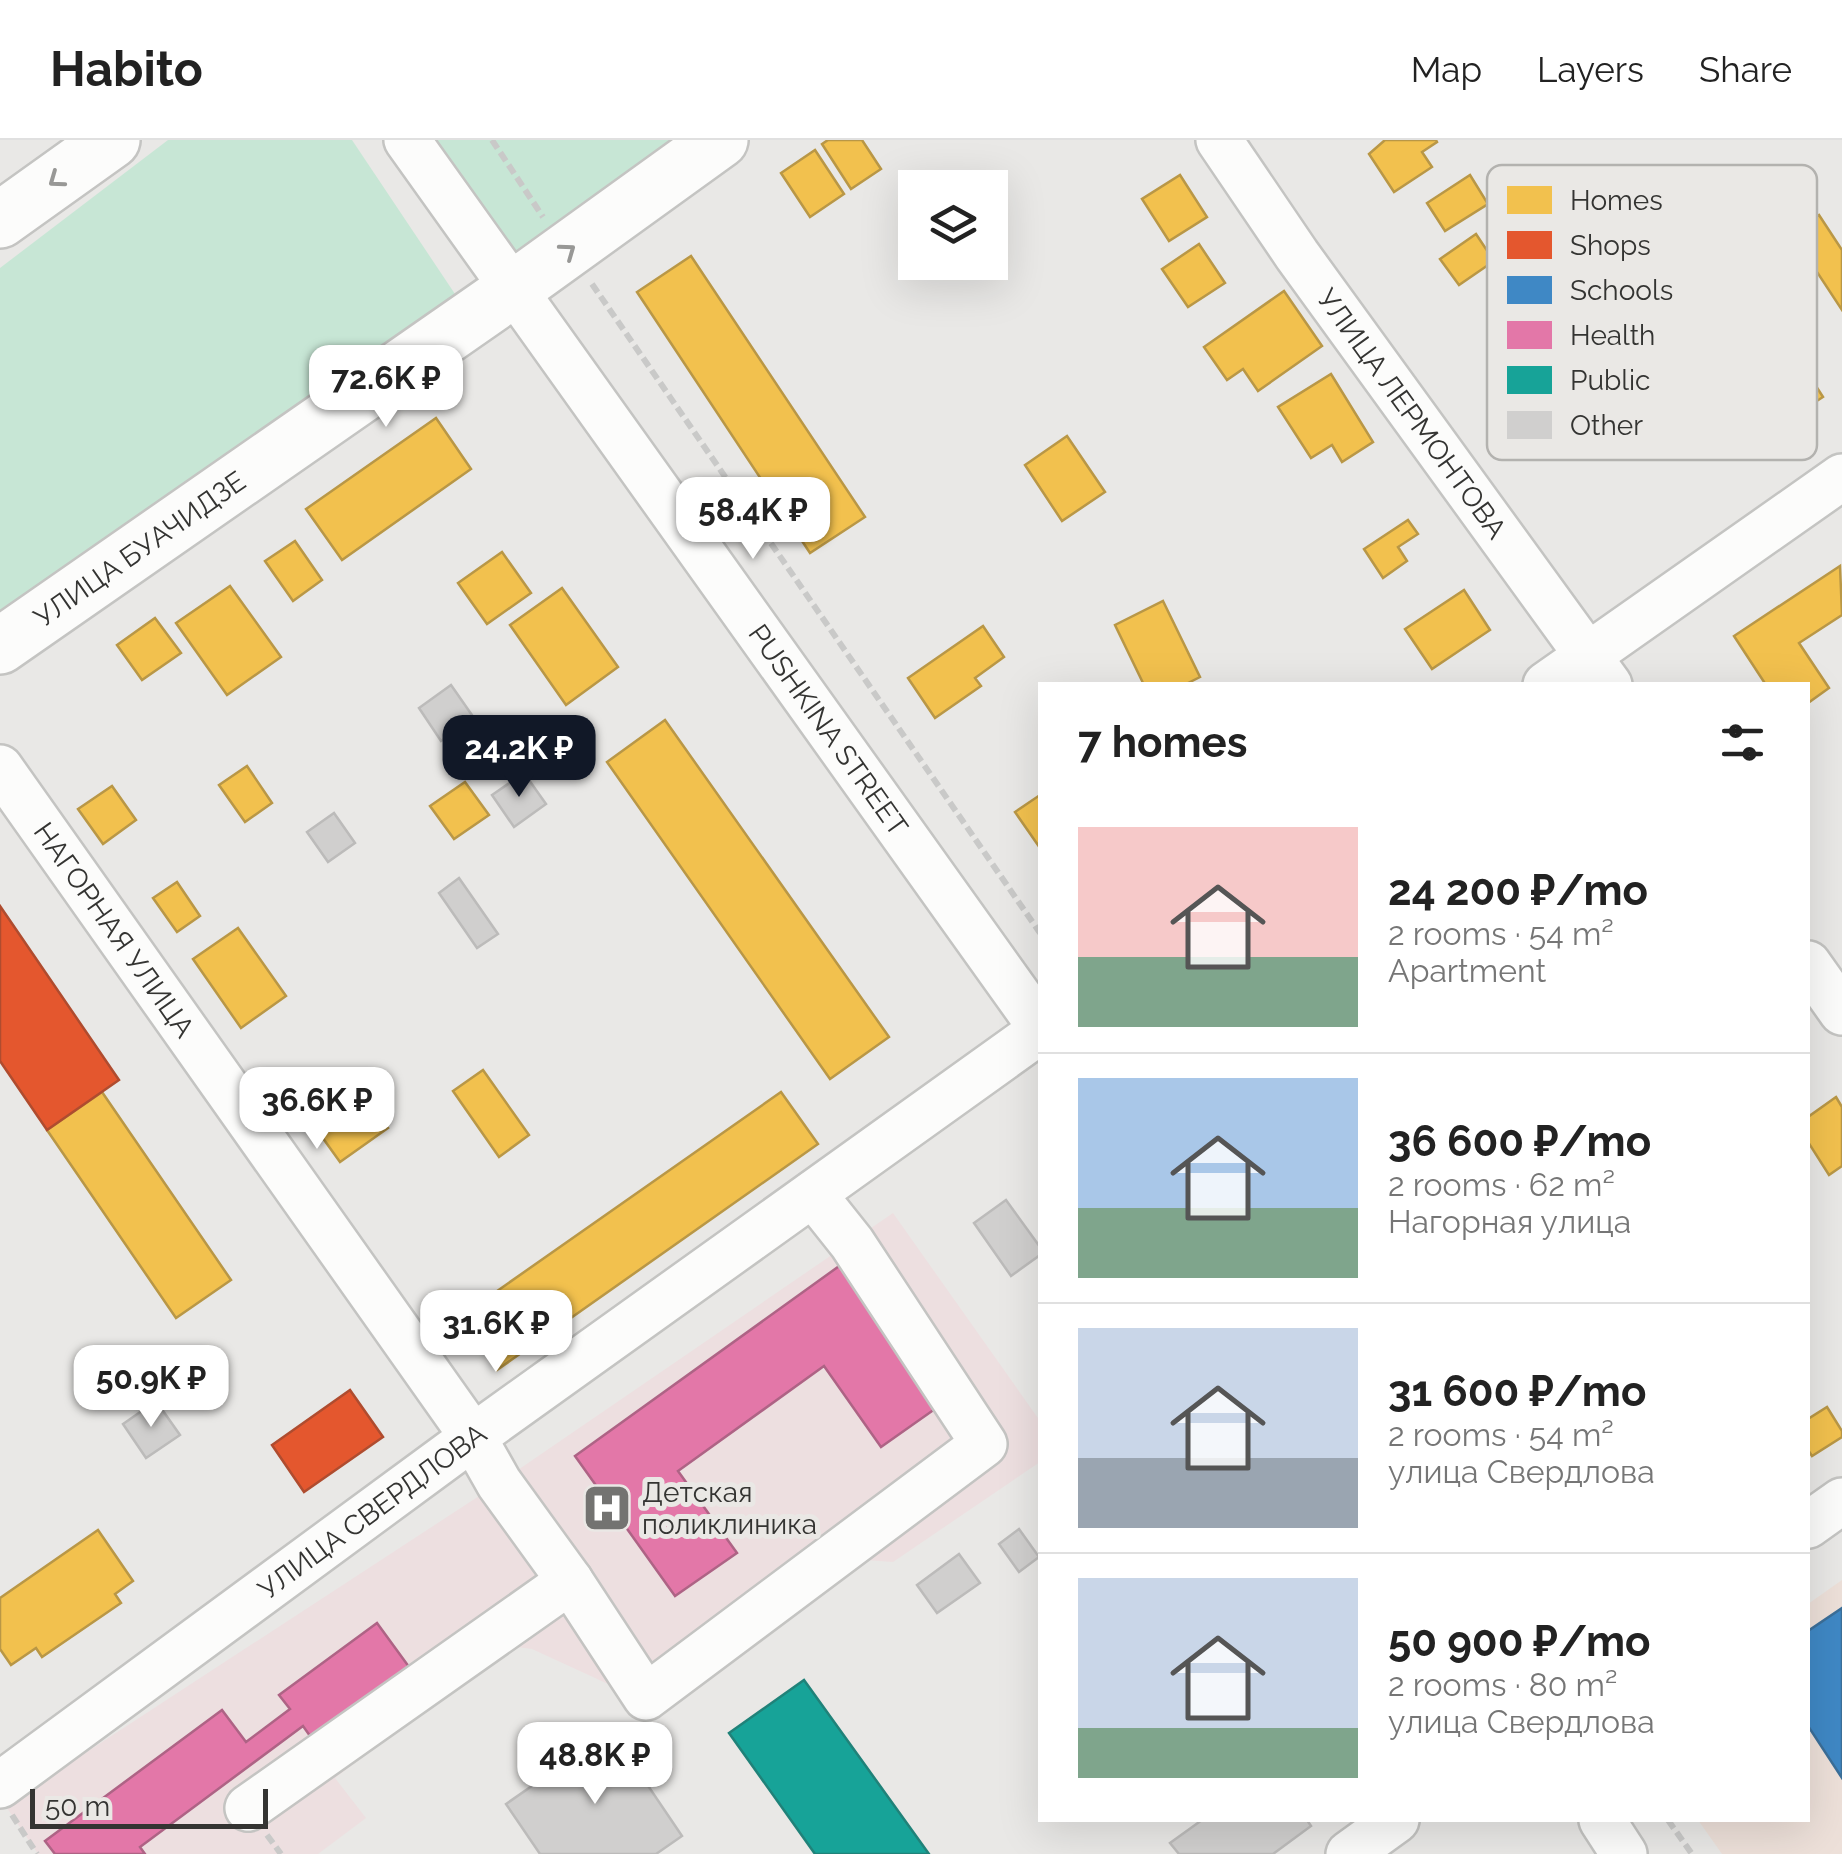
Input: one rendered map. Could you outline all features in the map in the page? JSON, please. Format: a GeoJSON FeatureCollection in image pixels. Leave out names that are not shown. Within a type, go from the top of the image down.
{"type":"FeatureCollection","features":[{"type":"Feature","properties":{"kind":"main road"},"geometry":{"type":"LineString","coordinates":[[0,220],[112,140]]}},
{"type":"Feature","properties":{"kind":"main road","name":"УЛИЦА БУАЧИДЗЕ"},"geometry":{"type":"LineString","coordinates":[[0,646],[512,290],[720,140]]}},
{"type":"Feature","properties":{"kind":"street","name":"PUSHKINA STREET"},"geometry":{"type":"LineString","coordinates":[[407,140],[1038,1026]]}},
{"type":"Feature","properties":{"kind":"street","name":"УЛИЦА ЛЕРМОНТОВА"},"geometry":{"type":"LineString","coordinates":[[1219,140],[1297,255],[1599,670]]}},
{"type":"Feature","properties":{"kind":"street"},"geometry":{"type":"LineString","coordinates":[[1557,682],[1599,670],[1842,477]]}},
{"type":"Feature","properties":{"kind":"street","name":"НАГОРНАЯ УЛИЦА"},"geometry":{"type":"LineString","coordinates":[[0,768],[472,1438],[646,1697],[984,1444],[852,1243],[814,1194]]}},
{"type":"Feature","properties":{"kind":"street"},"geometry":{"type":"LineString","coordinates":[[1810,967],[1842,1012]]}},
{"type":"Feature","properties":{"kind":"street","name":"УЛИЦА СВЕРДЛОВА"},"geometry":{"type":"LineString","coordinates":[[4,1796],[472,1438],[1038,1030]]}},
{"type":"Feature","properties":{"kind":"street"},"geometry":{"type":"LineString","coordinates":[[1810,1524],[1842,1501]]}},
{"type":"Feature","properties":{"kind":"street"},"geometry":{"type":"LineString","coordinates":[[248,1808],[570,1581]]}},
{"type":"Feature","properties":{"kind":"street"},"geometry":{"type":"LineString","coordinates":[[1349,1854],[1393,1822]]}},
{"type":"Feature","properties":{"kind":"street"},"geometry":{"type":"LineString","coordinates":[[1603,1822],[1624,1854]]}},
{"type":"Feature","properties":{"kind":"path"},"geometry":{"type":"LineString","coordinates":[[492,140],[1038,930]]}},
{"type":"Feature","properties":{"kind":"path"},"geometry":{"type":"LineString","coordinates":[[4,1796],[38,1854]]}},
{"type":"Feature","properties":{"kind":"path"},"geometry":{"type":"LineString","coordinates":[[1669,1822],[1692,1854]]}},
{"type":"Feature","properties":{"kind":"shaded area"},"geometry":{"type":"Polygon","coordinates":[[[893,1213],[1038,1418],[1038,1463],[893,1562],[851,1559],[619,1689],[532,1649],[517,1647],[502,1652],[335,1778],[366,1818],[318,1854],[38,1854],[7,1808],[21,1795],[499,1483],[893,1213]]]}},
{"type":"Feature","properties":{"kind":"shaded area"},"geometry":{"type":"Polygon","coordinates":[[[1842,1580],[1842,1854],[1722,1854],[1699,1822],[1810,1822],[1810,1603],[1842,1580]]]}},
{"type":"Feature","properties":{"kind":"green space"},"geometry":{"type":"Polygon","coordinates":[[[168,140],[352,140],[457,297],[0,624],[0,268],[168,140]]]}},
{"type":"Feature","properties":{"kind":"green space"},"geometry":{"type":"Polygon","coordinates":[[[425,140],[680,140],[507,262],[425,140]]]}},
{"type":"Feature","properties":{"kind":"building: Homes"},"geometry":{"type":"Polygon","coordinates":[[[828,140],[862,140],[881,169],[851,189],[822,144],[828,140]]]}},
{"type":"Feature","properties":{"kind":"building: Homes"},"geometry":{"type":"Polygon","coordinates":[[[1385,140],[1436,140],[1422,152],[1432,167],[1394,192],[1369,154],[1385,140]]]}},
{"type":"Feature","properties":{"kind":"building: Homes"},"geometry":{"type":"Polygon","coordinates":[[[815,150],[844,194],[810,217],[781,173],[815,150]]]}},
{"type":"Feature","properties":{"kind":"building: Homes"},"geometry":{"type":"Polygon","coordinates":[[[1180,175],[1207,217],[1169,241],[1142,199],[1180,175]]]}},
{"type":"Feature","properties":{"kind":"building: Homes"},"geometry":{"type":"Polygon","coordinates":[[[1470,175],[1487,205],[1445,231],[1427,203],[1470,175]]]}},
{"type":"Feature","properties":{"kind":"building: Homes"},"geometry":{"type":"Polygon","coordinates":[[[1817,216],[1842,250],[1842,310],[1817,272],[1817,216]]]}},
{"type":"Feature","properties":{"kind":"building: Homes"},"geometry":{"type":"Polygon","coordinates":[[[1476,234],[1487,250],[1487,266],[1459,285],[1440,259],[1476,234]]]}},
{"type":"Feature","properties":{"kind":"building: Homes"},"geometry":{"type":"Polygon","coordinates":[[[1199,244],[1225,283],[1188,307],[1162,269],[1199,244]]]}},
{"type":"Feature","properties":{"kind":"building: Homes"},"geometry":{"type":"Polygon","coordinates":[[[691,256],[865,517],[810,553],[637,292],[691,256]]]}},
{"type":"Feature","properties":{"kind":"building: Homes"},"geometry":{"type":"Polygon","coordinates":[[[1284,291],[1322,346],[1258,391],[1243,369],[1227,380],[1204,347],[1284,291]]]}},
{"type":"Feature","properties":{"kind":"building: Homes"},"geometry":{"type":"Polygon","coordinates":[[[1331,374],[1373,442],[1342,462],[1332,445],[1311,458],[1278,407],[1331,374]]]}},
{"type":"Feature","properties":{"kind":"building: Homes"},"geometry":{"type":"Polygon","coordinates":[[[436,418],[471,469],[342,560],[306,509],[436,418]]]}},
{"type":"Feature","properties":{"kind":"building: Homes"},"geometry":{"type":"Polygon","coordinates":[[[1067,436],[1105,492],[1062,521],[1025,465],[1067,436]]]}},
{"type":"Feature","properties":{"kind":"building: Homes"},"geometry":{"type":"Polygon","coordinates":[[[1408,520],[1418,534],[1398,547],[1407,561],[1383,578],[1364,549],[1408,520]]]}},
{"type":"Feature","properties":{"kind":"building: Homes"},"geometry":{"type":"Polygon","coordinates":[[[295,541],[322,580],[293,601],[265,561],[295,541]]]}},
{"type":"Feature","properties":{"kind":"building: Homes"},"geometry":{"type":"Polygon","coordinates":[[[502,552],[531,593],[487,624],[458,583],[502,552]]]}},
{"type":"Feature","properties":{"kind":"building: Homes"},"geometry":{"type":"Polygon","coordinates":[[[1840,566],[1842,615],[1799,643],[1829,688],[1810,702],[1810,682],[1764,682],[1734,636],[1840,566]]]}},
{"type":"Feature","properties":{"kind":"building: Homes"},"geometry":{"type":"Polygon","coordinates":[[[230,586],[281,657],[227,695],[176,623],[230,586]]]}},
{"type":"Feature","properties":{"kind":"building: Homes"},"geometry":{"type":"Polygon","coordinates":[[[562,588],[618,667],[566,705],[510,625],[562,588]]]}},
{"type":"Feature","properties":{"kind":"building: Homes"},"geometry":{"type":"Polygon","coordinates":[[[1464,590],[1490,630],[1432,669],[1405,629],[1464,590]]]}},
{"type":"Feature","properties":{"kind":"building: Homes"},"geometry":{"type":"Polygon","coordinates":[[[1163,601],[1200,677],[1190,682],[1143,682],[1115,625],[1163,601]]]}},
{"type":"Feature","properties":{"kind":"building: Homes"},"geometry":{"type":"Polygon","coordinates":[[[155,618],[181,653],[142,680],[117,645],[155,618]]]}},
{"type":"Feature","properties":{"kind":"building: Homes"},"geometry":{"type":"Polygon","coordinates":[[[983,626],[1004,657],[975,678],[981,686],[935,718],[908,678],[983,626]]]}},
{"type":"Feature","properties":{"kind":"building: Homes"},"geometry":{"type":"Polygon","coordinates":[[[665,720],[889,1037],[830,1079],[607,762],[665,720]]]}},
{"type":"Feature","properties":{"kind":"building: Homes"},"geometry":{"type":"Polygon","coordinates":[[[247,766],[272,803],[245,822],[219,785],[247,766]]]}},
{"type":"Feature","properties":{"kind":"building: Homes"},"geometry":{"type":"Polygon","coordinates":[[[465,782],[489,815],[454,839],[430,806],[465,782]]]}},
{"type":"Feature","properties":{"kind":"building: Homes"},"geometry":{"type":"Polygon","coordinates":[[[112,786],[136,820],[103,844],[78,809],[112,786]]]}},
{"type":"Feature","properties":{"kind":"building: Homes"},"geometry":{"type":"Polygon","coordinates":[[[1038,796],[1038,845],[1015,812],[1038,796]]]}},
{"type":"Feature","properties":{"kind":"building: Homes"},"geometry":{"type":"Polygon","coordinates":[[[177,882],[200,916],[177,932],[153,898],[177,882]]]}},
{"type":"Feature","properties":{"kind":"building: Homes"},"geometry":{"type":"Polygon","coordinates":[[[238,928],[286,996],[241,1028],[193,959],[238,928]]]}},
{"type":"Feature","properties":{"kind":"building: Homes"},"geometry":{"type":"Polygon","coordinates":[[[483,1070],[529,1135],[499,1157],[453,1091],[483,1070]]]}},
{"type":"Feature","properties":{"kind":"building: Homes"},"geometry":{"type":"Polygon","coordinates":[[[356,1082],[388,1128],[340,1162],[307,1116],[356,1082]]]}},
{"type":"Feature","properties":{"kind":"building: Homes"},"geometry":{"type":"Polygon","coordinates":[[[102,1092],[231,1280],[176,1318],[47,1130],[102,1092]]]}},
{"type":"Feature","properties":{"kind":"building: Homes"},"geometry":{"type":"Polygon","coordinates":[[[781,1092],[818,1144],[497,1370],[460,1317],[781,1092]]]}},
{"type":"Feature","properties":{"kind":"building: Homes"},"geometry":{"type":"Polygon","coordinates":[[[1836,1097],[1842,1107],[1842,1166],[1829,1175],[1810,1145],[1810,1116],[1836,1097]]]}},
{"type":"Feature","properties":{"kind":"building: Homes"},"geometry":{"type":"Polygon","coordinates":[[[1827,1407],[1842,1431],[1842,1437],[1812,1456],[1810,1453],[1810,1418],[1827,1407]]]}},
{"type":"Feature","properties":{"kind":"building: Homes"},"geometry":{"type":"Polygon","coordinates":[[[98,1530],[133,1581],[115,1594],[121,1603],[42,1657],[36,1648],[11,1665],[0,1649],[0,1598],[98,1530]]]}},
{"type":"Feature","properties":{"kind":"building: Shops"},"geometry":{"type":"Polygon","coordinates":[[[0,906],[119,1080],[47,1130],[0,1061],[0,906]]]}},
{"type":"Feature","properties":{"kind":"building: Shops"},"geometry":{"type":"Polygon","coordinates":[[[350,1390],[383,1437],[304,1492],[272,1445],[350,1390]]]}},
{"type":"Feature","properties":{"kind":"building: Schools"},"geometry":{"type":"Polygon","coordinates":[[[1842,1608],[1842,1778],[1810,1729],[1810,1630],[1842,1608]]]}},
{"type":"Feature","properties":{"kind":"building: Health"},"geometry":{"type":"Polygon","coordinates":[[[842,1264],[942,1404],[881,1447],[824,1366],[678,1471],[737,1553],[675,1596],[575,1456],[842,1264]]]}},
{"type":"Feature","properties":{"kind":"building: Health"},"geometry":{"type":"Polygon","coordinates":[[[377,1623],[412,1671],[315,1743],[303,1726],[140,1847],[145,1854],[55,1854],[45,1841],[222,1710],[246,1742],[290,1709],[279,1695],[377,1623]]]}},
{"type":"Feature","properties":{"kind":"building: Public"},"geometry":{"type":"Polygon","coordinates":[[[804,1680],[929,1854],[815,1854],[729,1733],[804,1680]]]}},
{"type":"Feature","properties":{"kind":"building: Other"},"geometry":{"type":"Polygon","coordinates":[[[451,685],[474,718],[441,741],[419,708],[451,685]]]}},
{"type":"Feature","properties":{"kind":"building: Other"},"geometry":{"type":"Polygon","coordinates":[[[524,773],[546,804],[514,827],[492,795],[524,773]]]}},
{"type":"Feature","properties":{"kind":"building: Other"},"geometry":{"type":"Polygon","coordinates":[[[334,813],[355,843],[328,862],[307,832],[334,813]]]}},
{"type":"Feature","properties":{"kind":"building: Other"},"geometry":{"type":"Polygon","coordinates":[[[459,878],[498,934],[477,948],[439,893],[459,878]]]}},
{"type":"Feature","properties":{"kind":"building: Other"},"geometry":{"type":"Polygon","coordinates":[[[1006,1200],[1038,1244],[1038,1256],[1011,1276],[974,1223],[1006,1200]]]}},
{"type":"Feature","properties":{"kind":"building: Other"},"geometry":{"type":"Polygon","coordinates":[[[156,1401],[180,1435],[146,1458],[123,1424],[156,1401]]]}},
{"type":"Feature","properties":{"kind":"building: Other"},"geometry":{"type":"Polygon","coordinates":[[[1019,1529],[1038,1558],[1019,1572],[999,1544],[1019,1529]]]}},
{"type":"Feature","properties":{"kind":"building: Other"},"geometry":{"type":"Polygon","coordinates":[[[959,1554],[980,1583],[937,1613],[917,1585],[959,1554]]]}},
{"type":"Feature","properties":{"kind":"building: Other"},"geometry":{"type":"Polygon","coordinates":[[[611,1731],[682,1836],[656,1854],[540,1854],[506,1804],[611,1731]]]}},
{"type":"Feature","properties":{"kind":"building: Other"},"geometry":{"type":"Polygon","coordinates":[[[1199,1822],[1308,1822],[1311,1826],[1273,1854],[1179,1854],[1170,1843],[1199,1822]]]}},
{"type":"Feature","properties":{"kind":"place","name":"Детская поликлиника"},"geometry":{"type":"Point","coordinates":[607,1508]}}]}
